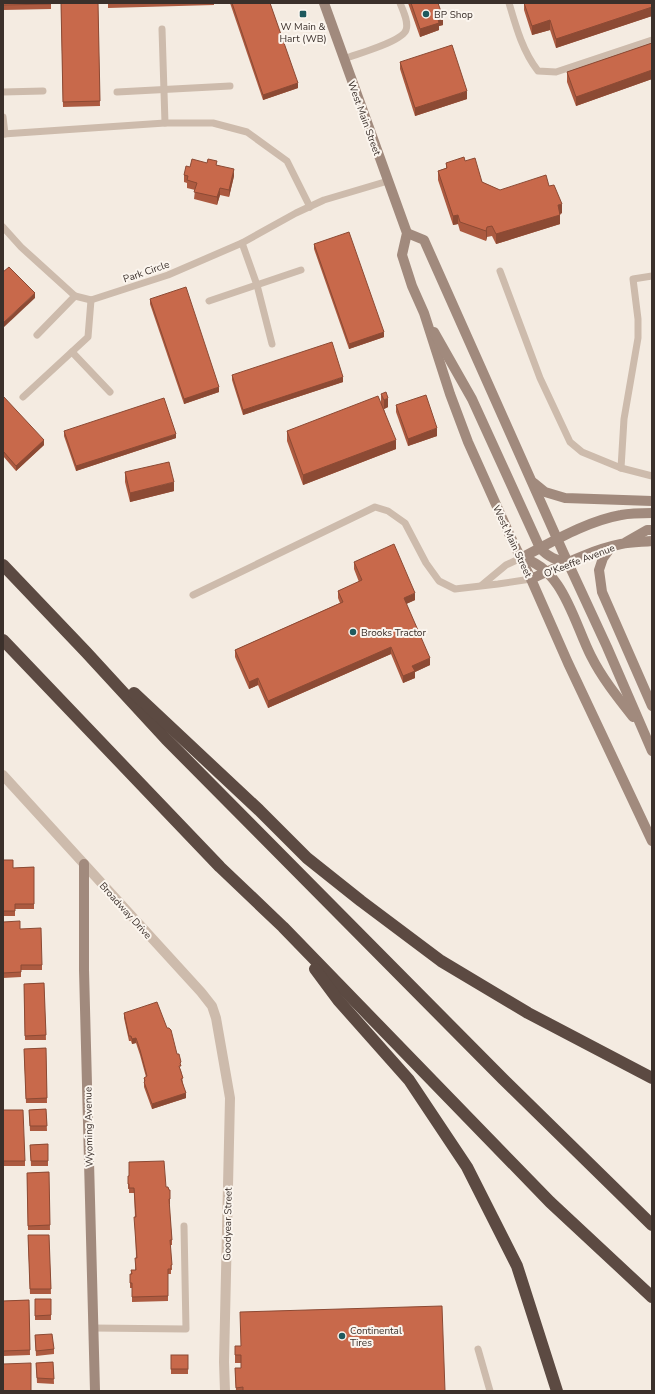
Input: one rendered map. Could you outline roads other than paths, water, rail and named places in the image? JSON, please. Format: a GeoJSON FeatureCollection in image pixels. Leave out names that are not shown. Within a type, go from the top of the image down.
{"type":"FeatureCollection","features":[{"type":"Feature","properties":{"kind":"highway"},"geometry":{"type":"LineString","coordinates":[[3,565],[166,739],[508,1084],[652,1225]]}},
{"type":"Feature","properties":{"kind":"highway"},"geometry":{"type":"LineString","coordinates":[[54,619],[259,810],[307,858],[361,901],[441,961],[528,1013],[652,1078]]}},
{"type":"Feature","properties":{"kind":"highway"},"geometry":{"type":"LineString","coordinates":[[3,640],[220,867],[283,927],[550,1202],[652,1297]]}},
{"type":"Feature","properties":{"kind":"highway"},"geometry":{"type":"LineString","coordinates":[[283,927],[338,1000],[409,1080],[467,1167],[517,1266],[557,1391]]}},
{"type":"Feature","properties":{"kind":"main road","name":"West Main Street"},"geometry":{"type":"LineString","coordinates":[[324,3],[407,233],[402,255],[412,286],[424,312],[450,394],[468,442],[568,663],[652,841]]}},
{"type":"Feature","properties":{"kind":"main road"},"geometry":{"type":"LineString","coordinates":[[407,233],[424,240],[607,647],[652,751]]}},
{"type":"Feature","properties":{"kind":"main road"},"geometry":{"type":"LineString","coordinates":[[424,312],[472,399],[540,548],[546,556],[555,560],[568,562]]}},
{"type":"Feature","properties":{"kind":"main road"},"geometry":{"type":"LineString","coordinates":[[532,481],[545,492],[565,498],[652,501]]}},
{"type":"Feature","properties":{"kind":"main road"},"geometry":{"type":"LineString","coordinates":[[521,558],[578,529],[610,517],[622,514],[652,513]]}},
{"type":"Feature","properties":{"kind":"main road"},"geometry":{"type":"LineString","coordinates":[[622,544],[647,530],[652,530]]}},
{"type":"Feature","properties":{"kind":"main road","name":"O'Keeffe Avenue"},"geometry":{"type":"LineString","coordinates":[[531,579],[568,562],[611,546],[652,541]]}},
{"type":"Feature","properties":{"kind":"main road"},"geometry":{"type":"LineString","coordinates":[[611,546],[603,558],[599,570],[602,592],[652,706]]}},
{"type":"Feature","properties":{"kind":"main road"},"geometry":{"type":"LineString","coordinates":[[521,558],[532,560],[540,565],[556,583],[565,597],[592,657],[617,696],[642,728]]}},
{"type":"Feature","properties":{"kind":"main road","name":"Wyoming Avenue"},"geometry":{"type":"LineString","coordinates":[[84,864],[84,970],[95,1391]]}},
{"type":"Feature","properties":{"kind":"street","name":"Broadway Drive"},"geometry":{"type":"LineString","coordinates":[[3,775],[201,992],[212,1006],[216,1018],[223,1058]]}},
{"type":"Feature","properties":{"kind":"street","name":"Goodyear Street"},"geometry":{"type":"LineString","coordinates":[[223,1058],[230,1098],[224,1362],[225,1391]]}},
{"type":"Feature","properties":{"kind":"lane"},"geometry":{"type":"LineString","coordinates":[[344,59],[393,42],[402,36],[406,30],[407,21],[400,3]]}},
{"type":"Feature","properties":{"kind":"lane"},"geometry":{"type":"LineString","coordinates":[[509,3],[514,22],[530,60],[538,71],[556,72],[652,40]]}},
{"type":"Feature","properties":{"kind":"lane"},"geometry":{"type":"LineString","coordinates":[[162,29],[165,123]]}},
{"type":"Feature","properties":{"kind":"lane"},"geometry":{"type":"LineString","coordinates":[[116,92],[164,91],[230,86]]}},
{"type":"Feature","properties":{"kind":"lane"},"geometry":{"type":"LineString","coordinates":[[3,92],[43,91]]}},
{"type":"Feature","properties":{"kind":"lane"},"geometry":{"type":"LineString","coordinates":[[3,117],[4,134],[165,123],[213,123],[246,132],[287,161],[310,207]]}},
{"type":"Feature","properties":{"kind":"lane","name":"Park Circle"},"geometry":{"type":"LineString","coordinates":[[91,300],[168,275],[242,243],[324,200],[388,181]]}},
{"type":"Feature","properties":{"kind":"lane"},"geometry":{"type":"LineString","coordinates":[[3,227],[21,247],[75,296],[91,300],[88,337],[23,397]]}},
{"type":"Feature","properties":{"kind":"lane"},"geometry":{"type":"LineString","coordinates":[[242,243],[257,285],[272,344]]}},
{"type":"Feature","properties":{"kind":"lane"},"geometry":{"type":"LineString","coordinates":[[209,301],[301,270]]}},
{"type":"Feature","properties":{"kind":"lane"},"geometry":{"type":"LineString","coordinates":[[500,271],[540,378],[570,442],[582,452],[621,468],[652,476]]}},
{"type":"Feature","properties":{"kind":"lane"},"geometry":{"type":"LineString","coordinates":[[621,468],[624,419],[638,338],[638,319],[633,279],[652,276]]}},
{"type":"Feature","properties":{"kind":"lane"},"geometry":{"type":"LineString","coordinates":[[37,335],[75,296]]}},
{"type":"Feature","properties":{"kind":"lane"},"geometry":{"type":"LineString","coordinates":[[72,352],[110,392]]}},
{"type":"Feature","properties":{"kind":"lane"},"geometry":{"type":"LineString","coordinates":[[194,594],[375,507],[388,510],[405,523],[426,563],[439,581],[455,588],[531,579]]}},
{"type":"Feature","properties":{"kind":"lane"},"geometry":{"type":"LineString","coordinates":[[482,585],[506,565],[521,558]]}},
{"type":"Feature","properties":{"kind":"lane"},"geometry":{"type":"LineString","coordinates":[[93,1328],[186,1329],[184,1226]]}},
{"type":"Feature","properties":{"kind":"lane"},"geometry":{"type":"LineString","coordinates":[[478,1349],[490,1391]]}},
{"type":"Feature","properties":{"kind":"place","name":"W Main & Hart (WB)"},"geometry":{"type":"Point","coordinates":[303,14]}},
{"type":"Feature","properties":{"kind":"place","name":"BP Shop"},"geometry":{"type":"Point","coordinates":[426,14]}},
{"type":"Feature","properties":{"kind":"place","name":"Brooks Tractor"},"geometry":{"type":"Point","coordinates":[353,632]}},
{"type":"Feature","properties":{"kind":"place","name":"Continental Tires"},"geometry":{"type":"Point","coordinates":[342,1336]}}]}
